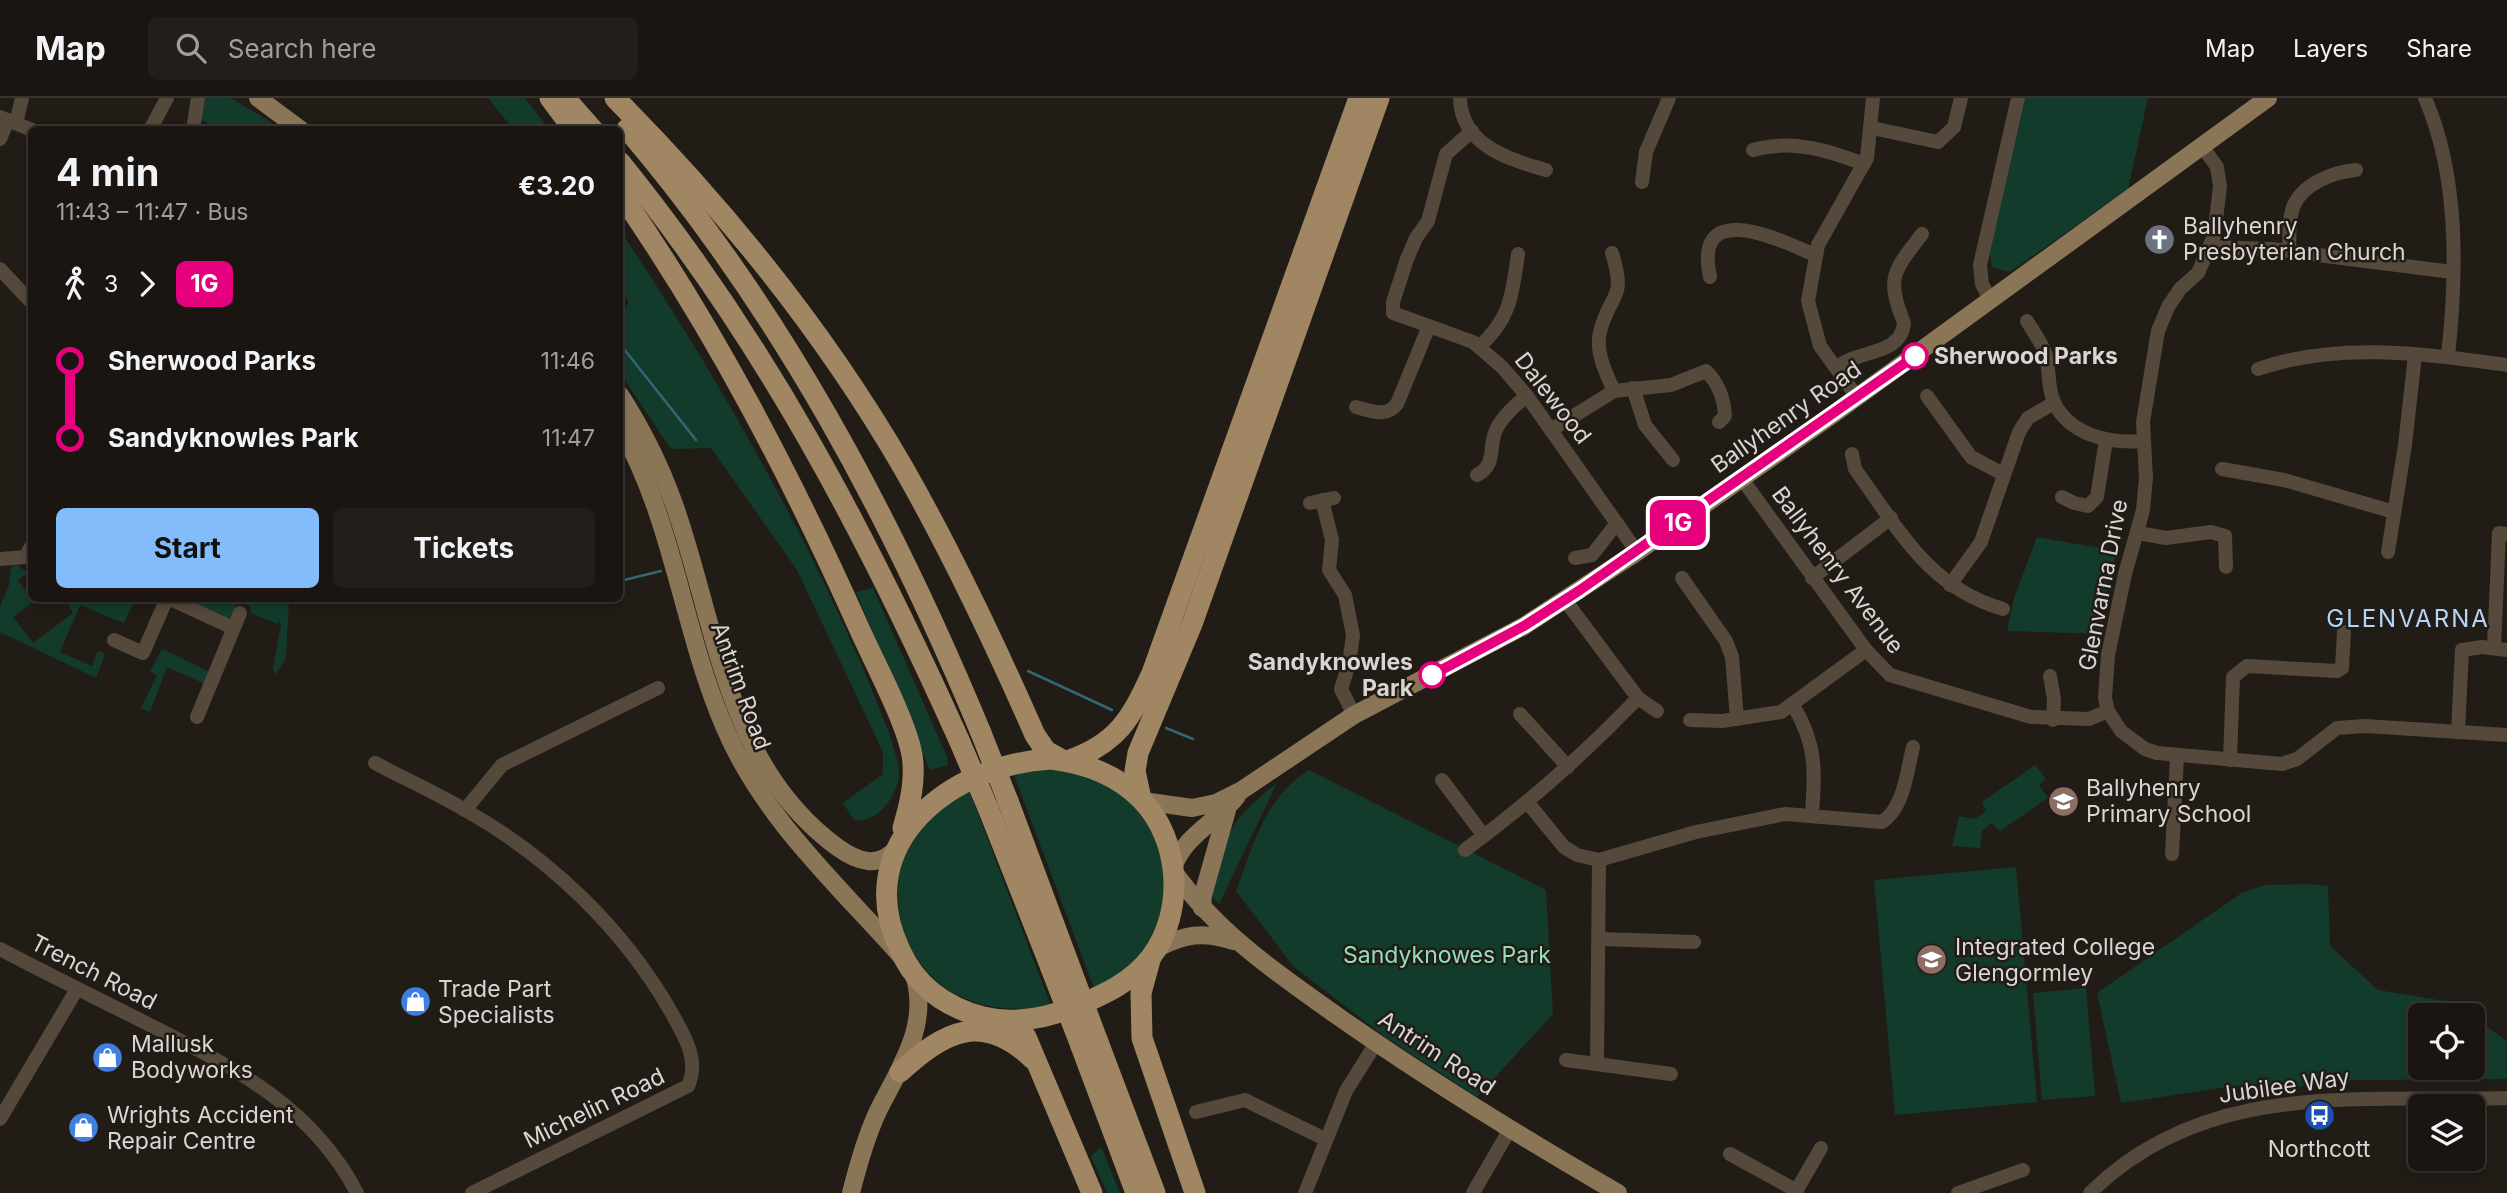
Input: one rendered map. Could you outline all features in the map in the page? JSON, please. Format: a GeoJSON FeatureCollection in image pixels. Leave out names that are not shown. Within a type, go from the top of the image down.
{"type":"FeatureCollection","features":[{"type":"Feature","properties":{"kind":"highway"},"geometry":{"type":"LineString","coordinates":[[550,98],[571,126]]}},
{"type":"Feature","properties":{"kind":"highway"},"geometry":{"type":"LineString","coordinates":[[565,98],[590,126]]}},
{"type":"Feature","properties":{"kind":"highway"},"geometry":{"type":"LineString","coordinates":[[601,98],[682,197],[802,372],[861,473],[909,567],[981,733],[998,805],[1089,1044],[1136,1193]]}},
{"type":"Feature","properties":{"kind":"highway"},"geometry":{"type":"LineString","coordinates":[[615,98],[728,221],[778,283],[857,396],[902,467],[943,541],[983,617],[1035,735],[1046,751],[1065,761],[1107,775],[1142,800]]}},
{"type":"Feature","properties":{"kind":"highway"},"geometry":{"type":"LineString","coordinates":[[898,846],[919,815],[950,789],[1009,765],[1033,760],[1065,761],[1103,746],[1126,724],[1152,673],[1359,98]]}},
{"type":"Feature","properties":{"kind":"highway"},"geometry":{"type":"LineString","coordinates":[[1195,1193],[1142,1038],[1140,993],[1168,922],[1173,870],[1167,841],[1142,800],[1135,771],[1138,753],[1192,624],[1379,98]]}},
{"type":"Feature","properties":{"kind":"highway"},"geometry":{"type":"LineString","coordinates":[[623,166],[710,282],[808,434],[885,579],[959,740],[998,805]]}},
{"type":"Feature","properties":{"kind":"highway"},"geometry":{"type":"LineString","coordinates":[[623,197],[687,293],[763,426],[823,549],[908,740],[913,770],[911,802],[888,879],[887,908],[893,934],[909,967],[939,999],[1020,1030],[1037,1063],[1091,1193]]}},
{"type":"Feature","properties":{"kind":"highway"},"geometry":{"type":"LineString","coordinates":[[996,1019],[1032,1019],[1073,1007],[1117,987],[1154,952]]}},
{"type":"Feature","properties":{"kind":"highway"},"geometry":{"type":"LineString","coordinates":[[904,1064],[938,1040],[977,1030],[1007,1039],[1037,1063]]}},
{"type":"Feature","properties":{"kind":"highway"},"geometry":{"type":"LineString","coordinates":[[1089,1044],[1155,1193]]}},
{"type":"Feature","properties":{"kind":"main road"},"geometry":{"type":"LineString","coordinates":[[258,98],[296,126]]}},
{"type":"Feature","properties":{"kind":"main road","name":"Ballyhenry Road"},"geometry":{"type":"LineString","coordinates":[[1142,800],[1192,808],[1216,803],[1242,790],[1354,715],[1502,638],[1565,600],[1857,397],[2268,98]]}},
{"type":"Feature","properties":{"kind":"main road","name":"Antrim Road"},"geometry":{"type":"LineString","coordinates":[[623,400],[652,449],[673,502],[730,693],[760,763],[794,809],[842,850],[858,859],[874,863],[884,860],[898,846]]}},
{"type":"Feature","properties":{"kind":"main road","name":"Antrim Road"},"geometry":{"type":"LineString","coordinates":[[623,434],[660,514],[715,701],[747,773],[788,832],[909,967]]}},
{"type":"Feature","properties":{"kind":"main road","name":"Ballyhenry Road"},"geometry":{"type":"LineString","coordinates":[[1173,870],[1185,846],[1228,808],[1242,790]]}},
{"type":"Feature","properties":{"kind":"main road"},"geometry":{"type":"LineString","coordinates":[[1202,908],[1208,876],[1228,808]]}},
{"type":"Feature","properties":{"kind":"main road","name":"Antrim Road"},"geometry":{"type":"LineString","coordinates":[[1173,870],[1202,908],[1236,942],[1376,1043],[1510,1129],[1618,1193]]}},
{"type":"Feature","properties":{"kind":"main road","name":"Antrim Road"},"geometry":{"type":"LineString","coordinates":[[1154,952],[1194,933],[1236,942]]}},
{"type":"Feature","properties":{"kind":"main road"},"geometry":{"type":"LineString","coordinates":[[851,1193],[868,1136],[904,1064],[920,1009],[909,967]]}},
{"type":"Feature","properties":{"kind":"main road"},"geometry":{"type":"LineString","coordinates":[[904,1064],[930,1038],[949,1030],[996,1019]]}},
{"type":"Feature","properties":{"kind":"street"},"geometry":{"type":"LineString","coordinates":[[0,139],[22,98]]}},
{"type":"Feature","properties":{"kind":"street"},"geometry":{"type":"LineString","coordinates":[[152,126],[167,98]]}},
{"type":"Feature","properties":{"kind":"street"},"geometry":{"type":"LineString","coordinates":[[194,126],[198,98]]}},
{"type":"Feature","properties":{"kind":"street"},"geometry":{"type":"LineString","coordinates":[[1460,98],[1460,108],[1472,131],[1492,152],[1545,170]]}},
{"type":"Feature","properties":{"kind":"street"},"geometry":{"type":"LineString","coordinates":[[1642,182],[1646,152],[1669,98]]}},
{"type":"Feature","properties":{"kind":"street"},"geometry":{"type":"LineString","coordinates":[[1857,397],[1820,346],[1808,301],[1818,245],[1864,164],[1872,128],[1873,98]]}},
{"type":"Feature","properties":{"kind":"street"},"geometry":{"type":"LineString","coordinates":[[1872,128],[1938,142],[1954,127],[1961,98]]}},
{"type":"Feature","properties":{"kind":"street"},"geometry":{"type":"LineString","coordinates":[[1991,301],[1982,284],[1980,265],[2018,98]]}},
{"type":"Feature","properties":{"kind":"street"},"geometry":{"type":"LineString","coordinates":[[2425,98],[2440,140],[2447,181],[2452,272],[2448,356]]}},
{"type":"Feature","properties":{"kind":"street"},"geometry":{"type":"LineString","coordinates":[[8,120],[28,128]]}},
{"type":"Feature","properties":{"kind":"street","name":"Dalewood"},"geometry":{"type":"LineString","coordinates":[[1472,131],[1446,154],[1428,221],[1416,238],[1393,302],[1393,313],[1479,347],[1527,396],[1637,552]]}},
{"type":"Feature","properties":{"kind":"street"},"geometry":{"type":"LineString","coordinates":[[1753,150],[1770,145],[1803,146],[1825,149],[1864,164]]}},
{"type":"Feature","properties":{"kind":"street","name":"Glenvarna Drive"},"geometry":{"type":"LineString","coordinates":[[2108,711],[2105,698],[2108,655],[2125,574],[2138,533],[2146,478],[2143,422],[2158,331],[2168,307],[2180,289],[2198,273],[2210,247],[2220,186],[2217,167],[2202,146]]}},
{"type":"Feature","properties":{"kind":"street"},"geometry":{"type":"LineString","coordinates":[[2290,251],[2293,207],[2301,194],[2338,172],[2356,170]]}},
{"type":"Feature","properties":{"kind":"street"},"geometry":{"type":"LineString","coordinates":[[1710,277],[1707,247],[1710,240],[1725,231],[1746,230],[1815,255]]}},
{"type":"Feature","properties":{"kind":"street"},"geometry":{"type":"LineString","coordinates":[[1836,368],[1848,358],[1887,348],[1898,338],[1904,323],[1895,303],[1894,278],[1922,234]]}},
{"type":"Feature","properties":{"kind":"street"},"geometry":{"type":"LineString","coordinates":[[2210,247],[2290,251],[2452,272]]}},
{"type":"Feature","properties":{"kind":"street"},"geometry":{"type":"LineString","coordinates":[[1612,253],[1620,286],[1600,333],[1599,343],[1601,361],[1614,391]]}},
{"type":"Feature","properties":{"kind":"street"},"geometry":{"type":"LineString","coordinates":[[1479,347],[1498,330],[1508,313],[1518,254]]}},
{"type":"Feature","properties":{"kind":"street"},"geometry":{"type":"LineString","coordinates":[[0,269],[28,299]]}},
{"type":"Feature","properties":{"kind":"street"},"geometry":{"type":"LineString","coordinates":[[2027,321],[2047,356],[2054,403],[2080,430],[2106,440],[2143,441]]}},
{"type":"Feature","properties":{"kind":"street"},"geometry":{"type":"LineString","coordinates":[[1356,407],[1383,413],[1391,412],[1397,404],[1429,327]]}},
{"type":"Feature","properties":{"kind":"street"},"geometry":{"type":"LineString","coordinates":[[2258,369],[2288,358],[2318,355],[2448,356],[2507,365]]}},
{"type":"Feature","properties":{"kind":"street"},"geometry":{"type":"LineString","coordinates":[[2388,552],[2405,445],[2414,355]]}},
{"type":"Feature","properties":{"kind":"street"},"geometry":{"type":"LineString","coordinates":[[1551,430],[1614,391],[1671,385],[1706,371],[1716,381],[1724,402],[1725,416],[1718,422]]}},
{"type":"Feature","properties":{"kind":"street"},"geometry":{"type":"LineString","coordinates":[[1633,388],[1645,425],[1673,460]]}},
{"type":"Feature","properties":{"kind":"street"},"geometry":{"type":"LineString","coordinates":[[1477,475],[1486,470],[1491,461],[1496,428],[1527,396]]}},
{"type":"Feature","properties":{"kind":"street"},"geometry":{"type":"LineString","coordinates":[[1927,396],[1971,457],[2003,474]]}},
{"type":"Feature","properties":{"kind":"street"},"geometry":{"type":"LineString","coordinates":[[1950,585],[1981,542],[2019,432],[2028,418],[2054,403]]}},
{"type":"Feature","properties":{"kind":"street"},"geometry":{"type":"LineString","coordinates":[[2062,497],[2088,506],[2093,503],[2097,497],[2106,440]]}},
{"type":"Feature","properties":{"kind":"street"},"geometry":{"type":"LineString","coordinates":[[1852,454],[1855,469],[1908,542],[1950,585],[1975,601],[2003,609]]}},
{"type":"Feature","properties":{"kind":"street"},"geometry":{"type":"LineString","coordinates":[[2222,469],[2284,480],[2394,512]]}},
{"type":"Feature","properties":{"kind":"street","name":"Ballyhenry Avenue"},"geometry":{"type":"LineString","coordinates":[[1742,479],[1866,650],[1890,674],[2011,711],[2053,720],[2089,719],[2108,711]]}},
{"type":"Feature","properties":{"kind":"street"},"geometry":{"type":"LineString","coordinates":[[1322,500],[1332,540],[1329,570],[1345,595],[1353,635],[1349,664],[1341,689],[1354,715]]}},
{"type":"Feature","properties":{"kind":"street"},"geometry":{"type":"LineString","coordinates":[[1812,578],[1891,518]]}},
{"type":"Feature","properties":{"kind":"street"},"geometry":{"type":"LineString","coordinates":[[1575,558],[1592,555],[1617,523]]}},
{"type":"Feature","properties":{"kind":"street"},"geometry":{"type":"LineString","coordinates":[[2138,533],[2166,538],[2211,532],[2225,536],[2226,567]]}},
{"type":"Feature","properties":{"kind":"street"},"geometry":{"type":"LineString","coordinates":[[2458,732],[2462,650],[2500,649],[2497,553],[2499,533],[2507,534]]}},
{"type":"Feature","properties":{"kind":"street"},"geometry":{"type":"LineString","coordinates":[[0,559],[28,555]]}},
{"type":"Feature","properties":{"kind":"street"},"geometry":{"type":"LineString","coordinates":[[1682,579],[1726,641],[1732,657],[1737,719]]}},
{"type":"Feature","properties":{"kind":"street"},"geometry":{"type":"LineString","coordinates":[[1565,600],[1638,698],[1657,711]]}},
{"type":"Feature","properties":{"kind":"street"},"geometry":{"type":"LineString","coordinates":[[114,640],[143,653],[166,602]]}},
{"type":"Feature","properties":{"kind":"street"},"geometry":{"type":"LineString","coordinates":[[177,602],[233,628]]}},
{"type":"Feature","properties":{"kind":"street"},"geometry":{"type":"LineString","coordinates":[[197,717],[240,613]]}},
{"type":"Feature","properties":{"kind":"street"},"geometry":{"type":"LineString","coordinates":[[2230,760],[2233,677],[2236,672],[2247,666],[2337,671],[2343,668],[2344,632]]}},
{"type":"Feature","properties":{"kind":"street"},"geometry":{"type":"LineString","coordinates":[[1690,720],[1737,719],[1781,712],[1866,650]]}},
{"type":"Feature","properties":{"kind":"street","name":"Glenvarna Drive"},"geometry":{"type":"LineString","coordinates":[[2050,676],[2054,699],[2053,720]]}},
{"type":"Feature","properties":{"kind":"street"},"geometry":{"type":"LineString","coordinates":[[466,810],[502,765],[658,688]]}},
{"type":"Feature","properties":{"kind":"street"},"geometry":{"type":"LineString","coordinates":[[1465,850],[1528,803],[1569,767],[1638,698]]}},
{"type":"Feature","properties":{"kind":"street"},"geometry":{"type":"LineString","coordinates":[[1793,705],[1810,736],[1814,756],[1812,815]]}},
{"type":"Feature","properties":{"kind":"street"},"geometry":{"type":"LineString","coordinates":[[2108,711],[2121,731],[2145,749],[2177,757],[2273,764],[2297,759],[2325,734],[2337,728],[2365,726],[2507,735]]}},
{"type":"Feature","properties":{"kind":"street"},"geometry":{"type":"LineString","coordinates":[[1520,714],[1569,767]]}},
{"type":"Feature","properties":{"kind":"street"},"geometry":{"type":"LineString","coordinates":[[1528,803],[1564,847],[1577,855],[1599,860],[1785,814],[1882,822],[1891,816],[1899,802],[1913,747]]}},
{"type":"Feature","properties":{"kind":"street"},"geometry":{"type":"LineString","coordinates":[[2172,854],[2177,757]]}},
{"type":"Feature","properties":{"kind":"street","name":"Michelin Road"},"geometry":{"type":"LineString","coordinates":[[375,763],[466,810],[528,851],[584,900],[622,942],[661,994],[693,1057],[693,1075],[688,1086],[494,1188],[472,1193]]}},
{"type":"Feature","properties":{"kind":"street"},"geometry":{"type":"LineString","coordinates":[[1442,780],[1483,836]]}},
{"type":"Feature","properties":{"kind":"street"},"geometry":{"type":"LineString","coordinates":[[1597,1064],[1599,860]]}},
{"type":"Feature","properties":{"kind":"street"},"geometry":{"type":"LineString","coordinates":[[1599,939],[1694,942]]}},
{"type":"Feature","properties":{"kind":"street","name":"Trench Road"},"geometry":{"type":"LineString","coordinates":[[0,949],[254,1081],[321,1137],[343,1166],[357,1193]]}},
{"type":"Feature","properties":{"kind":"street"},"geometry":{"type":"LineString","coordinates":[[0,1119],[77,989]]}},
{"type":"Feature","properties":{"kind":"street"},"geometry":{"type":"LineString","coordinates":[[1305,1193],[1346,1091],[1376,1043]]}},
{"type":"Feature","properties":{"kind":"street"},"geometry":{"type":"LineString","coordinates":[[1566,1060],[1671,1074]]}},
{"type":"Feature","properties":{"kind":"street","name":"Jubilee Way"},"geometry":{"type":"LineString","coordinates":[[2090,1193],[2132,1156],[2161,1139],[2202,1122],[2257,1109],[2356,1098],[2507,1098]]}},
{"type":"Feature","properties":{"kind":"street"},"geometry":{"type":"LineString","coordinates":[[1196,1112],[1245,1100],[1258,1103],[1288,1123],[1325,1139]]}},
{"type":"Feature","properties":{"kind":"street"},"geometry":{"type":"LineString","coordinates":[[1473,1193],[1510,1129]]}},
{"type":"Feature","properties":{"kind":"street"},"geometry":{"type":"LineString","coordinates":[[1730,1154],[1796,1192],[1821,1148]]}},
{"type":"Feature","properties":{"kind":"street"},"geometry":{"type":"LineString","coordinates":[[1958,1193],[2023,1170]]}},
{"type":"Feature","properties":{"kind":"green space"},"geometry":{"type":"Polygon","coordinates":[[[205,98],[231,98],[272,123],[270,126],[214,126],[201,120],[205,98]]]}},
{"type":"Feature","properties":{"kind":"green space"},"geometry":{"type":"Polygon","coordinates":[[[488,98],[525,98],[547,126],[511,126],[488,98]]]}},
{"type":"Feature","properties":{"kind":"green space"},"geometry":{"type":"Polygon","coordinates":[[[2025,98],[2148,98],[2128,189],[2010,272],[1992,267],[1989,250],[2025,98]]]}},
{"type":"Feature","properties":{"kind":"green space"},"geometry":{"type":"Polygon","coordinates":[[[623,235],[688,336],[752,445],[811,557],[864,671],[890,736],[899,772],[891,798],[879,813],[871,817],[854,820],[843,803],[883,774],[883,752],[797,570],[711,448],[671,449],[623,377],[623,308],[629,303],[623,292],[623,235]]]}},
{"type":"Feature","properties":{"kind":"green space"},"geometry":{"type":"Polygon","coordinates":[[[2037,537],[2117,551],[2105,598],[2101,634],[2007,631],[2014,598],[2037,537]]]}},
{"type":"Feature","properties":{"kind":"green space"},"geometry":{"type":"Polygon","coordinates":[[[17,565],[28,573],[18,580],[28,595],[28,602],[33,602],[13,617],[33,643],[73,613],[67,602],[134,602],[124,623],[80,605],[60,652],[92,666],[98,651],[105,654],[96,678],[0,632],[0,607],[9,585],[11,566],[17,565]]]}},
{"type":"Feature","properties":{"kind":"green space"},"geometry":{"type":"Polygon","coordinates":[[[873,588],[947,757],[948,765],[930,770],[856,592],[873,588]]]}},
{"type":"Feature","properties":{"kind":"green space"},"geometry":{"type":"Polygon","coordinates":[[[190,602],[238,602],[230,618],[190,602]]]}},
{"type":"Feature","properties":{"kind":"green space"},"geometry":{"type":"Polygon","coordinates":[[[238,602],[289,602],[286,658],[276,674],[273,670],[281,624],[278,619],[279,624],[250,613],[251,606],[238,602]]]}},
{"type":"Feature","properties":{"kind":"green space"},"geometry":{"type":"Polygon","coordinates":[[[162,649],[210,672],[205,684],[167,667],[150,712],[141,708],[157,675],[150,671],[162,649]]]}},
{"type":"Feature","properties":{"kind":"green space"},"geometry":{"type":"Polygon","coordinates":[[[2035,765],[2046,779],[2039,785],[2048,798],[2000,831],[1991,823],[1982,831],[1980,848],[1952,846],[1959,816],[1975,819],[1986,811],[1982,802],[2035,765]]]}},
{"type":"Feature","properties":{"kind":"green space"},"geometry":{"type":"Polygon","coordinates":[[[1034,768],[1090,775],[1121,790],[1139,809],[1153,831],[1161,856],[1164,882],[1161,908],[1154,932],[1141,955],[1122,974],[1095,991],[1014,775],[1034,768]]]}},
{"type":"Feature","properties":{"kind":"green space","name":"Sandyknowes Park"},"geometry":{"type":"Polygon","coordinates":[[[1309,770],[1546,890],[1553,1014],[1477,1097],[1384,1036],[1293,966],[1236,891],[1255,839],[1271,808],[1281,794],[1309,770]]]}},
{"type":"Feature","properties":{"kind":"green space"},"geometry":{"type":"Polygon","coordinates":[[[1277,783],[1219,904],[1211,895],[1225,843],[1238,820],[1277,783]]]}},
{"type":"Feature","properties":{"kind":"green space"},"geometry":{"type":"Polygon","coordinates":[[[969,790],[1051,1006],[1003,1008],[980,1004],[957,995],[935,980],[918,960],[906,937],[898,887],[903,861],[913,837],[929,816],[969,790]]]}},
{"type":"Feature","properties":{"kind":"green space"},"geometry":{"type":"Polygon","coordinates":[[[2016,867],[2037,1102],[1895,1115],[1874,880],[2016,867]]]}},
{"type":"Feature","properties":{"kind":"green space"},"geometry":{"type":"Polygon","coordinates":[[[2266,885],[2328,886],[2330,946],[2378,990],[2452,1003],[2408,1003],[2408,1080],[2353,1080],[2250,1093],[2248,1084],[2121,1103],[2097,993],[2243,892],[2266,885]]]}},
{"type":"Feature","properties":{"kind":"green space"},"geometry":{"type":"Polygon","coordinates":[[[2086,988],[2095,1096],[2042,1100],[2033,993],[2086,988]]]}},
{"type":"Feature","properties":{"kind":"green space"},"geometry":{"type":"Polygon","coordinates":[[[2485,1025],[2507,1041],[2507,1079],[2485,1079],[2485,1025]]]}},
{"type":"Feature","properties":{"kind":"green space"},"geometry":{"type":"Polygon","coordinates":[[[1101,1147],[1120,1193],[1107,1193],[1091,1156],[1101,1147]]]}},
{"type":"Feature","properties":{"kind":"waterway"},"geometry":{"type":"LineString","coordinates":[[623,348],[696,440]]}},
{"type":"Feature","properties":{"kind":"waterway"},"geometry":{"type":"LineString","coordinates":[[623,580],[661,571]]}},
{"type":"Feature","properties":{"kind":"waterway"},"geometry":{"type":"LineString","coordinates":[[1028,671],[1112,710]]}},
{"type":"Feature","properties":{"kind":"waterway"},"geometry":{"type":"LineString","coordinates":[[1166,728],[1193,739]]}},
{"type":"Feature","properties":{"kind":"bus line","name":"1G"},"geometry":{"type":"LineString","coordinates":[[1432,675],[1524,626],[1580,590],[1915,356]]}},
{"type":"Feature","properties":{"kind":"place","name":"Ballyhenry Presbyterian Church"},"geometry":{"type":"Point","coordinates":[2160,239]}},
{"type":"Feature","properties":{"kind":"place","name":"Sherwood Parks"},"geometry":{"type":"Point","coordinates":[1915,356]}},
{"type":"Feature","properties":{"kind":"place","name":"Sandyknowles Park"},"geometry":{"type":"Point","coordinates":[1432,675]}},
{"type":"Feature","properties":{"kind":"place","name":"Ballyhenry Primary School"},"geometry":{"type":"Point","coordinates":[2063,801]}},
{"type":"Feature","properties":{"kind":"place","name":"Integrated College Glengormley"},"geometry":{"type":"Point","coordinates":[1932,960]}},
{"type":"Feature","properties":{"kind":"place","name":"Trade Part Specialists"},"geometry":{"type":"Point","coordinates":[415,1002]}},
{"type":"Feature","properties":{"kind":"place","name":"Mallusk Bodyworks"},"geometry":{"type":"Point","coordinates":[108,1057]}},
{"type":"Feature","properties":{"kind":"place","name":"Northcott"},"geometry":{"type":"Point","coordinates":[2319,1115]}},
{"type":"Feature","properties":{"kind":"place","name":"Wrights Accident Repair Centre"},"geometry":{"type":"Point","coordinates":[84,1128]}},
{"type":"Feature","properties":{"kind":"district","name":"GLENVARNA"},"geometry":{"type":"Point","coordinates":[2408,618]}}]}
